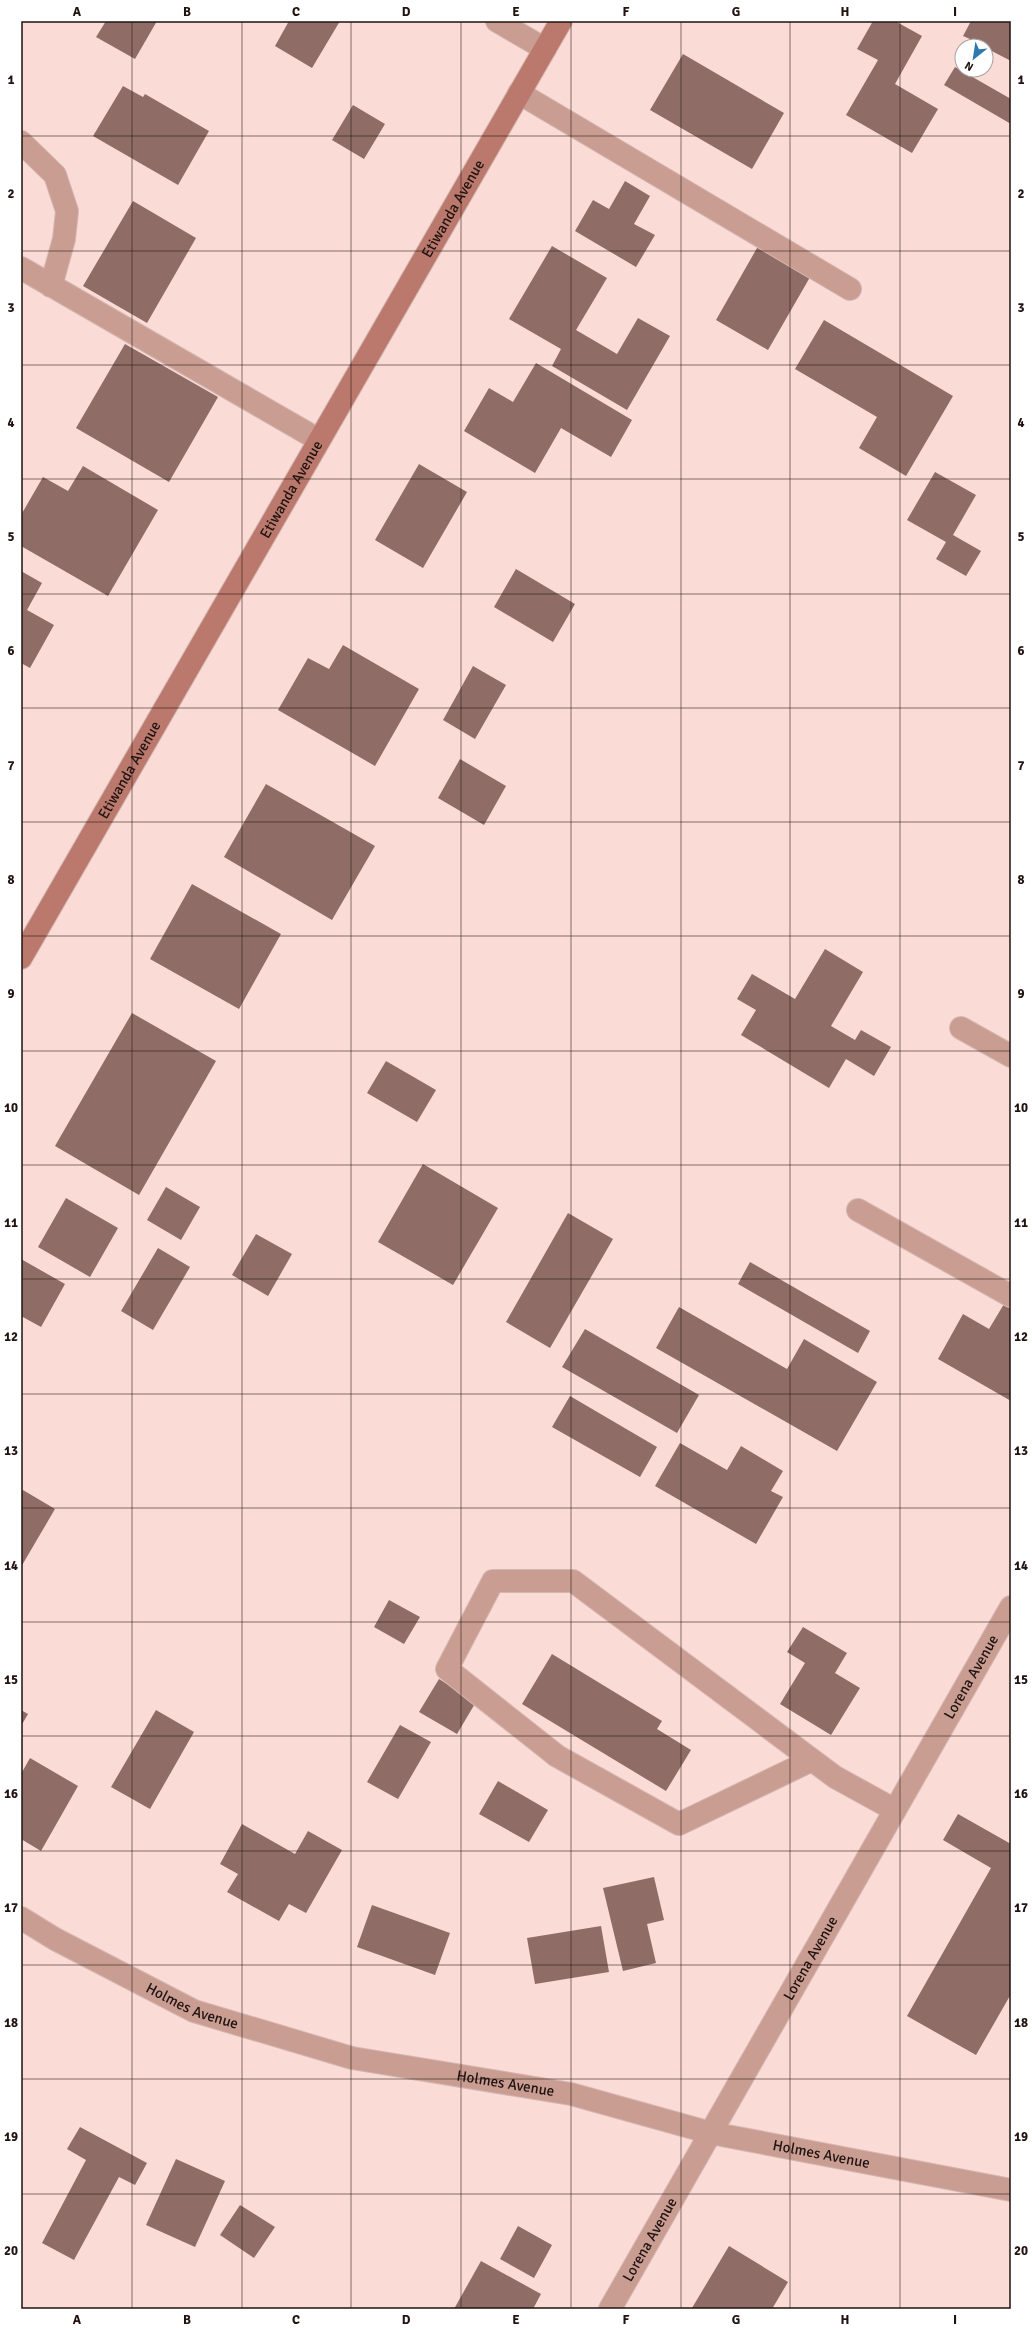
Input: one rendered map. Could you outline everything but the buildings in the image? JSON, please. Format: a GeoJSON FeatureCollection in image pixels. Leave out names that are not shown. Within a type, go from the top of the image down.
{"type":"FeatureCollection","features":[{"type":"Feature","properties":{"kind":"street"},"geometry":{"type":"LineString","coordinates":[[496,21],[545,49]]}},
{"type":"Feature","properties":{"kind":"street","name":"Etiwanda Avenue"},"geometry":{"type":"LineString","coordinates":[[21,958],[561,21]]}},
{"type":"Feature","properties":{"kind":"street"},"geometry":{"type":"LineString","coordinates":[[519,94],[850,289]]}},
{"type":"Feature","properties":{"kind":"street"},"geometry":{"type":"LineString","coordinates":[[21,142],[54,175],[67,211],[64,238],[51,286]]}},
{"type":"Feature","properties":{"kind":"street"},"geometry":{"type":"LineString","coordinates":[[21,268],[319,440]]}},
{"type":"Feature","properties":{"kind":"street"},"geometry":{"type":"LineString","coordinates":[[961,1028],[1011,1056]]}},
{"type":"Feature","properties":{"kind":"street"},"geometry":{"type":"LineString","coordinates":[[858,1210],[1011,1296]]}},
{"type":"Feature","properties":{"kind":"street"},"geometry":{"type":"LineString","coordinates":[[812,1760],[679,1824],[556,1756],[447,1669],[493,1581],[573,1581],[835,1777],[895,1810]]}},
{"type":"Feature","properties":{"kind":"street","name":"Lorena Avenue"},"geometry":{"type":"LineString","coordinates":[[610,2309],[1011,1607]]}},
{"type":"Feature","properties":{"kind":"street","name":"Holmes Avenue"},"geometry":{"type":"LineString","coordinates":[[21,1918],[194,2011],[352,2058],[571,2094],[711,2133],[1011,2190]]}}]}
